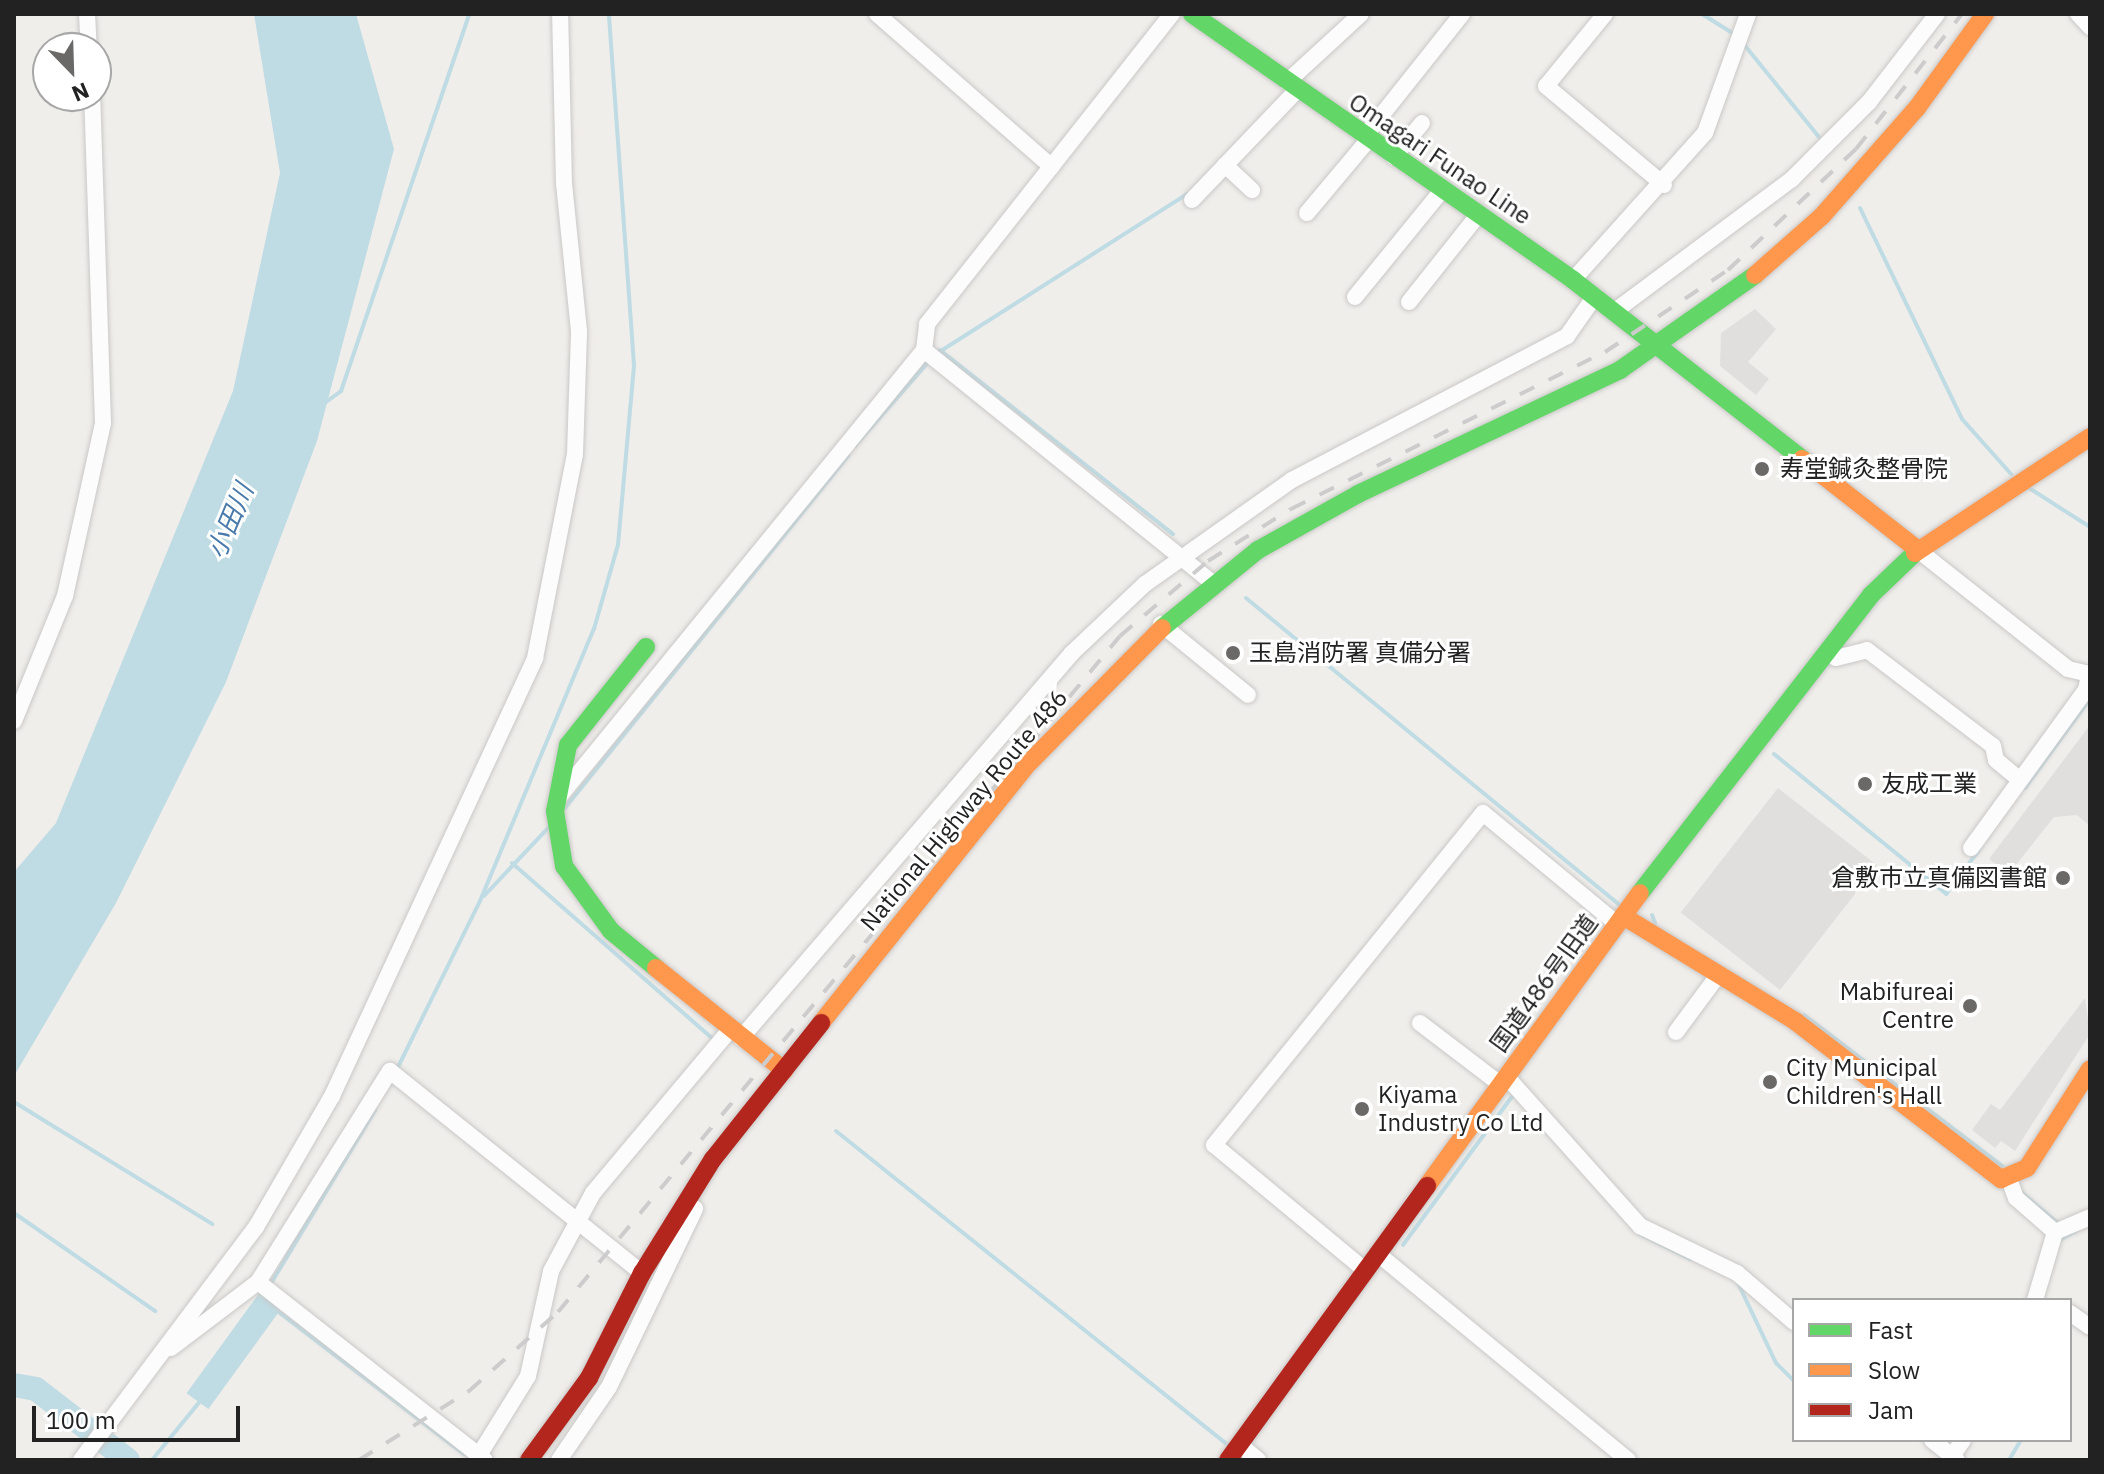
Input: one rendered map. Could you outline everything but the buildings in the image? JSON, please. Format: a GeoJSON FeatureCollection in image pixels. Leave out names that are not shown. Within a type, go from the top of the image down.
{"type":"FeatureCollection","features":[{"type":"Feature","properties":{"kind":"main road","name":"Omagari Funao Line"},"geometry":{"type":"LineString","coordinates":[[1192,14],[1595,296],[1918,550]]}},
{"type":"Feature","properties":{"kind":"main road","name":"National Highway Route 486"},"geometry":{"type":"LineString","coordinates":[[534,1454],[589,1378],[642,1273],[713,1159],[1025,767],[1161,624],[1212,582],[1358,494],[1558,402],[1661,345],[1822,216],[1917,108],[1985,14]]}},
{"type":"Feature","properties":{"kind":"main road","name":"国道486号旧道"},"geometry":{"type":"LineString","coordinates":[[1228,1460],[1620,920],[1828,650],[1918,550],[2090,437]]}},
{"type":"Feature","properties":{"kind":"main road"},"geometry":{"type":"LineString","coordinates":[[646,647],[568,745],[555,806],[556,831],[587,905],[735,1034],[784,1070]]}},
{"type":"Feature","properties":{"kind":"main road"},"geometry":{"type":"LineString","coordinates":[[1620,920],[1719,974],[1837,1050],[2009,1179],[2027,1168],[2090,1069]]}},
{"type":"Feature","properties":{"kind":"street"},"geometry":{"type":"LineString","coordinates":[[83,1457],[170,1348],[256,1227],[332,1096],[535,658],[575,454],[579,331],[563,169],[560,14]]}},
{"type":"Feature","properties":{"kind":"street"},"geometry":{"type":"LineString","coordinates":[[877,14],[895,20],[1052,167]]}},
{"type":"Feature","properties":{"kind":"street"},"geometry":{"type":"LineString","coordinates":[[555,806],[924,350],[927,324],[1172,14]]}},
{"type":"Feature","properties":{"kind":"street"},"geometry":{"type":"LineString","coordinates":[[1192,200],[1225,165],[1245,134],[1361,14]]}},
{"type":"Feature","properties":{"kind":"street"},"geometry":{"type":"LineString","coordinates":[[1307,213],[1462,14]]}},
{"type":"Feature","properties":{"kind":"street"},"geometry":{"type":"LineString","coordinates":[[1605,14],[1546,86],[1664,185]]}},
{"type":"Feature","properties":{"kind":"street"},"geometry":{"type":"LineString","coordinates":[[1573,280],[1664,185],[1705,133],[1736,34],[1748,14]]}},
{"type":"Feature","properties":{"kind":"street"},"geometry":{"type":"LineString","coordinates":[[1615,311],[1792,179],[1869,102],[1937,14]]}},
{"type":"Feature","properties":{"kind":"street"},"geometry":{"type":"LineString","coordinates":[[2078,14],[2090,27]]}},
{"type":"Feature","properties":{"kind":"street"},"geometry":{"type":"LineString","coordinates":[[14,721],[65,596],[103,423],[106,332],[93,112]]}},
{"type":"Feature","properties":{"kind":"street"},"geometry":{"type":"LineString","coordinates":[[1394,157],[1422,123]]}},
{"type":"Feature","properties":{"kind":"street"},"geometry":{"type":"LineString","coordinates":[[1225,165],[1252,190]]}},
{"type":"Feature","properties":{"kind":"street"},"geometry":{"type":"LineString","coordinates":[[1355,297],[1443,189]]}},
{"type":"Feature","properties":{"kind":"street"},"geometry":{"type":"LineString","coordinates":[[1409,302],[1479,214]]}},
{"type":"Feature","properties":{"kind":"street"},"geometry":{"type":"LineString","coordinates":[[266,1287],[481,1458],[528,1376],[551,1271],[638,1132],[735,1034],[1072,653],[1180,555],[1292,480],[1567,336],[1595,296]]}},
{"type":"Feature","properties":{"kind":"street"},"geometry":{"type":"LineString","coordinates":[[924,350],[1212,582]]}},
{"type":"Feature","properties":{"kind":"street"},"geometry":{"type":"LineString","coordinates":[[1918,550],[2068,669],[2090,676],[2086,690],[1971,848]]}},
{"type":"Feature","properties":{"kind":"street"},"geometry":{"type":"LineString","coordinates":[[1161,624],[1248,695]]}},
{"type":"Feature","properties":{"kind":"street"},"geometry":{"type":"LineString","coordinates":[[1828,650],[1836,658],[1867,650],[1993,746],[1996,760],[2020,780]]}},
{"type":"Feature","properties":{"kind":"street"},"geometry":{"type":"LineString","coordinates":[[1366,1271],[1214,1145],[1483,813],[1620,920]]}},
{"type":"Feature","properties":{"kind":"street"},"geometry":{"type":"LineString","coordinates":[[1676,1032],[1719,974]]}},
{"type":"Feature","properties":{"kind":"street"},"geometry":{"type":"LineString","coordinates":[[1420,1023],[1503,1080],[1640,1226],[1737,1273],[1792,1320]]}},
{"type":"Feature","properties":{"kind":"street"},"geometry":{"type":"LineString","coordinates":[[170,1348],[266,1287],[395,1073],[642,1273]]}},
{"type":"Feature","properties":{"kind":"street"},"geometry":{"type":"LineString","coordinates":[[559,1460],[609,1387],[672,1262],[713,1159]]}},
{"type":"Feature","properties":{"kind":"street"},"geometry":{"type":"LineString","coordinates":[[2009,1179],[2016,1198],[2055,1232]]}},
{"type":"Feature","properties":{"kind":"street"},"geometry":{"type":"LineString","coordinates":[[2055,1232],[2090,1217]]}},
{"type":"Feature","properties":{"kind":"street"},"geometry":{"type":"LineString","coordinates":[[2036,1298],[2055,1232]]}},
{"type":"Feature","properties":{"kind":"street"},"geometry":{"type":"LineString","coordinates":[[1378,1254],[1628,1460]]}},
{"type":"Feature","properties":{"kind":"street"},"geometry":{"type":"LineString","coordinates":[[2072,1314],[2090,1327]]}},
{"type":"Feature","properties":{"kind":"street"},"geometry":{"type":"LineString","coordinates":[[1934,1442],[1954,1458]]}},
{"type":"Feature","properties":{"kind":"street"},"geometry":{"type":"LineString","coordinates":[[1239,1444],[1258,1460]]}},
{"type":"Feature","properties":{"kind":"shaded area"},"geometry":{"type":"Polygon","coordinates":[[[1755,309],[1776,329],[1748,362],[1769,379],[1756,395],[1720,366],[1721,333],[1755,309]]]}},
{"type":"Feature","properties":{"kind":"shaded area"},"geometry":{"type":"Polygon","coordinates":[[[2090,725],[2090,826],[2077,815],[2054,817],[2009,874],[1989,859],[2090,725]]]}},
{"type":"Feature","properties":{"kind":"shaded area"},"geometry":{"type":"Polygon","coordinates":[[[1778,788],[1877,866],[1780,990],[1681,913],[1778,788]]]}},
{"type":"Feature","properties":{"kind":"shaded area"},"geometry":{"type":"Polygon","coordinates":[[[2085,998],[2090,1034],[2015,1151],[2001,1141],[1995,1148],[1972,1130],[1991,1104],[2000,1110],[2085,998]]]}},
{"type":"Feature","properties":{"kind":"water","name":"小田川"},"geometry":{"type":"Polygon","coordinates":[[[254,14],[356,14],[394,149],[317,441],[226,682],[116,903],[14,1076],[14,872],[56,823],[233,391],[280,173],[254,14]]]}},
{"type":"Feature","properties":{"kind":"water"},"geometry":{"type":"Polygon","coordinates":[[[260,1292],[282,1308],[208,1409],[187,1393],[260,1292]]]}},
{"type":"Feature","properties":{"kind":"waterway"},"geometry":{"type":"LineString","coordinates":[[326,402],[341,391],[469,14]]}},
{"type":"Feature","properties":{"kind":"waterway"},"geometry":{"type":"LineString","coordinates":[[396,1071],[480,901],[594,629],[618,545],[634,365],[609,14]]}},
{"type":"Feature","properties":{"kind":"waterway"},"geometry":{"type":"LineString","coordinates":[[1702,14],[1736,35]]}},
{"type":"Feature","properties":{"kind":"waterway"},"geometry":{"type":"LineString","coordinates":[[1742,42],[1819,137]]}},
{"type":"Feature","properties":{"kind":"waterway"},"geometry":{"type":"LineString","coordinates":[[936,354],[1187,194]]}},
{"type":"Feature","properties":{"kind":"waterway"},"geometry":{"type":"LineString","coordinates":[[1860,208],[1962,419],[2011,474]]}},
{"type":"Feature","properties":{"kind":"waterway"},"geometry":{"type":"LineString","coordinates":[[940,350],[1173,534]]}},
{"type":"Feature","properties":{"kind":"waterway"},"geometry":{"type":"LineString","coordinates":[[855,446],[930,360]]}},
{"type":"Feature","properties":{"kind":"waterway"},"geometry":{"type":"LineString","coordinates":[[565,808],[848,456]]}},
{"type":"Feature","properties":{"kind":"waterway"},"geometry":{"type":"LineString","coordinates":[[2029,488],[2090,527]]}},
{"type":"Feature","properties":{"kind":"waterway"},"geometry":{"type":"LineString","coordinates":[[1246,598],[1618,904]]}},
{"type":"Feature","properties":{"kind":"waterway"},"geometry":{"type":"LineString","coordinates":[[2025,788],[2090,699]]}},
{"type":"Feature","properties":{"kind":"waterway"},"geometry":{"type":"LineString","coordinates":[[1774,754],[1946,894],[1979,850]]}},
{"type":"Feature","properties":{"kind":"waterway"},"geometry":{"type":"LineString","coordinates":[[484,896],[549,827]]}},
{"type":"Feature","properties":{"kind":"waterway"},"geometry":{"type":"LineString","coordinates":[[512,863],[714,1040]]}},
{"type":"Feature","properties":{"kind":"waterway"},"geometry":{"type":"LineString","coordinates":[[1652,915],[1655,923]]}},
{"type":"Feature","properties":{"kind":"waterway"},"geometry":{"type":"LineString","coordinates":[[1804,1015],[2002,1166]]}},
{"type":"Feature","properties":{"kind":"waterway"},"geometry":{"type":"LineString","coordinates":[[1403,1245],[1514,1094]]}},
{"type":"Feature","properties":{"kind":"waterway"},"geometry":{"type":"LineString","coordinates":[[14,1102],[212,1224]]}},
{"type":"Feature","properties":{"kind":"waterway"},"geometry":{"type":"LineString","coordinates":[[270,1285],[375,1110]]}},
{"type":"Feature","properties":{"kind":"waterway"},"geometry":{"type":"LineString","coordinates":[[836,1131],[1228,1445]]}},
{"type":"Feature","properties":{"kind":"waterway"},"geometry":{"type":"LineString","coordinates":[[2021,1192],[2059,1224]]}},
{"type":"Feature","properties":{"kind":"waterway"},"geometry":{"type":"LineString","coordinates":[[14,1213],[155,1311]]}},
{"type":"Feature","properties":{"kind":"waterway"},"geometry":{"type":"LineString","coordinates":[[2058,1241],[2078,1230]]}},
{"type":"Feature","properties":{"kind":"waterway"},"geometry":{"type":"LineString","coordinates":[[1640,1234],[1690,1259]]}},
{"type":"Feature","properties":{"kind":"waterway"},"geometry":{"type":"LineString","coordinates":[[1737,1281],[1776,1363],[1792,1379]]}},
{"type":"Feature","properties":{"kind":"waterway"},"geometry":{"type":"LineString","coordinates":[[276,1310],[464,1454]]}},
{"type":"Feature","properties":{"kind":"waterway"},"geometry":{"type":"LineString","coordinates":[[14,1385],[36,1389],[128,1460]]}},
{"type":"Feature","properties":{"kind":"waterway"},"geometry":{"type":"LineString","coordinates":[[152,1460],[202,1399]]}},
{"type":"Feature","properties":{"kind":"waterway"},"geometry":{"type":"LineString","coordinates":[[2009,1460],[2020,1442]]}},
{"type":"Feature","properties":{"kind":"railway"},"geometry":{"type":"LineString","coordinates":[[359,1460],[469,1391],[558,1312],[1120,636],[1208,561],[1291,509],[1605,352],[1728,270],[1856,149],[1962,14]]}},
{"type":"Feature","properties":{"kind":"traffic: fast"},"geometry":{"type":"LineString","coordinates":[[1192,14],[1573,280],[1802,459]]}},
{"type":"Feature","properties":{"kind":"traffic: fast"},"geometry":{"type":"LineString","coordinates":[[1162,628],[1258,550],[1358,494],[1620,370],[1755,275]]}},
{"type":"Feature","properties":{"kind":"traffic: fast"},"geometry":{"type":"LineString","coordinates":[[1640,893],[1871,595],[1915,553]]}},
{"type":"Feature","properties":{"kind":"traffic: fast"},"geometry":{"type":"LineString","coordinates":[[646,647],[568,745],[555,811],[564,866],[611,931],[656,968]]}},
{"type":"Feature","properties":{"kind":"traffic: slow"},"geometry":{"type":"LineString","coordinates":[[1755,275],[1822,216],[1917,108],[1985,14]]}},
{"type":"Feature","properties":{"kind":"traffic: slow"},"geometry":{"type":"LineString","coordinates":[[1915,553],[2090,437]]}},
{"type":"Feature","properties":{"kind":"traffic: slow"},"geometry":{"type":"LineString","coordinates":[[1802,459],[1918,550]]}},
{"type":"Feature","properties":{"kind":"traffic: slow"},"geometry":{"type":"LineString","coordinates":[[821,1023],[1025,767],[1162,628]]}},
{"type":"Feature","properties":{"kind":"traffic: slow"},"geometry":{"type":"LineString","coordinates":[[1427,1186],[1640,893]]}},
{"type":"Feature","properties":{"kind":"traffic: slow"},"geometry":{"type":"LineString","coordinates":[[1623,916],[1795,1021],[2001,1179],[2027,1168],[2090,1069]]}},
{"type":"Feature","properties":{"kind":"traffic: slow"},"geometry":{"type":"LineString","coordinates":[[656,968],[784,1070]]}},
{"type":"Feature","properties":{"kind":"traffic: jam"},"geometry":{"type":"LineString","coordinates":[[529,1460],[589,1378],[642,1273],[713,1159],[821,1023]]}},
{"type":"Feature","properties":{"kind":"traffic: jam"},"geometry":{"type":"LineString","coordinates":[[1228,1460],[1427,1186]]}},
{"type":"Feature","properties":{"kind":"place","name":"寿堂鍼灸整骨院"},"geometry":{"type":"Point","coordinates":[1762,469]}},
{"type":"Feature","properties":{"kind":"place","name":"玉島消防署 真備分署"},"geometry":{"type":"Point","coordinates":[1233,653]}},
{"type":"Feature","properties":{"kind":"place","name":"友成工業"},"geometry":{"type":"Point","coordinates":[1865,784]}},
{"type":"Feature","properties":{"kind":"place","name":"倉敷市立真備図書館"},"geometry":{"type":"Point","coordinates":[2063,878]}},
{"type":"Feature","properties":{"kind":"place","name":"Mabifureai Centre"},"geometry":{"type":"Point","coordinates":[1970,1006]}},
{"type":"Feature","properties":{"kind":"place","name":"City Municipal Children's Hall"},"geometry":{"type":"Point","coordinates":[1770,1082]}},
{"type":"Feature","properties":{"kind":"place","name":"Kiyama Industry Co Ltd"},"geometry":{"type":"Point","coordinates":[1362,1109]}}]}
